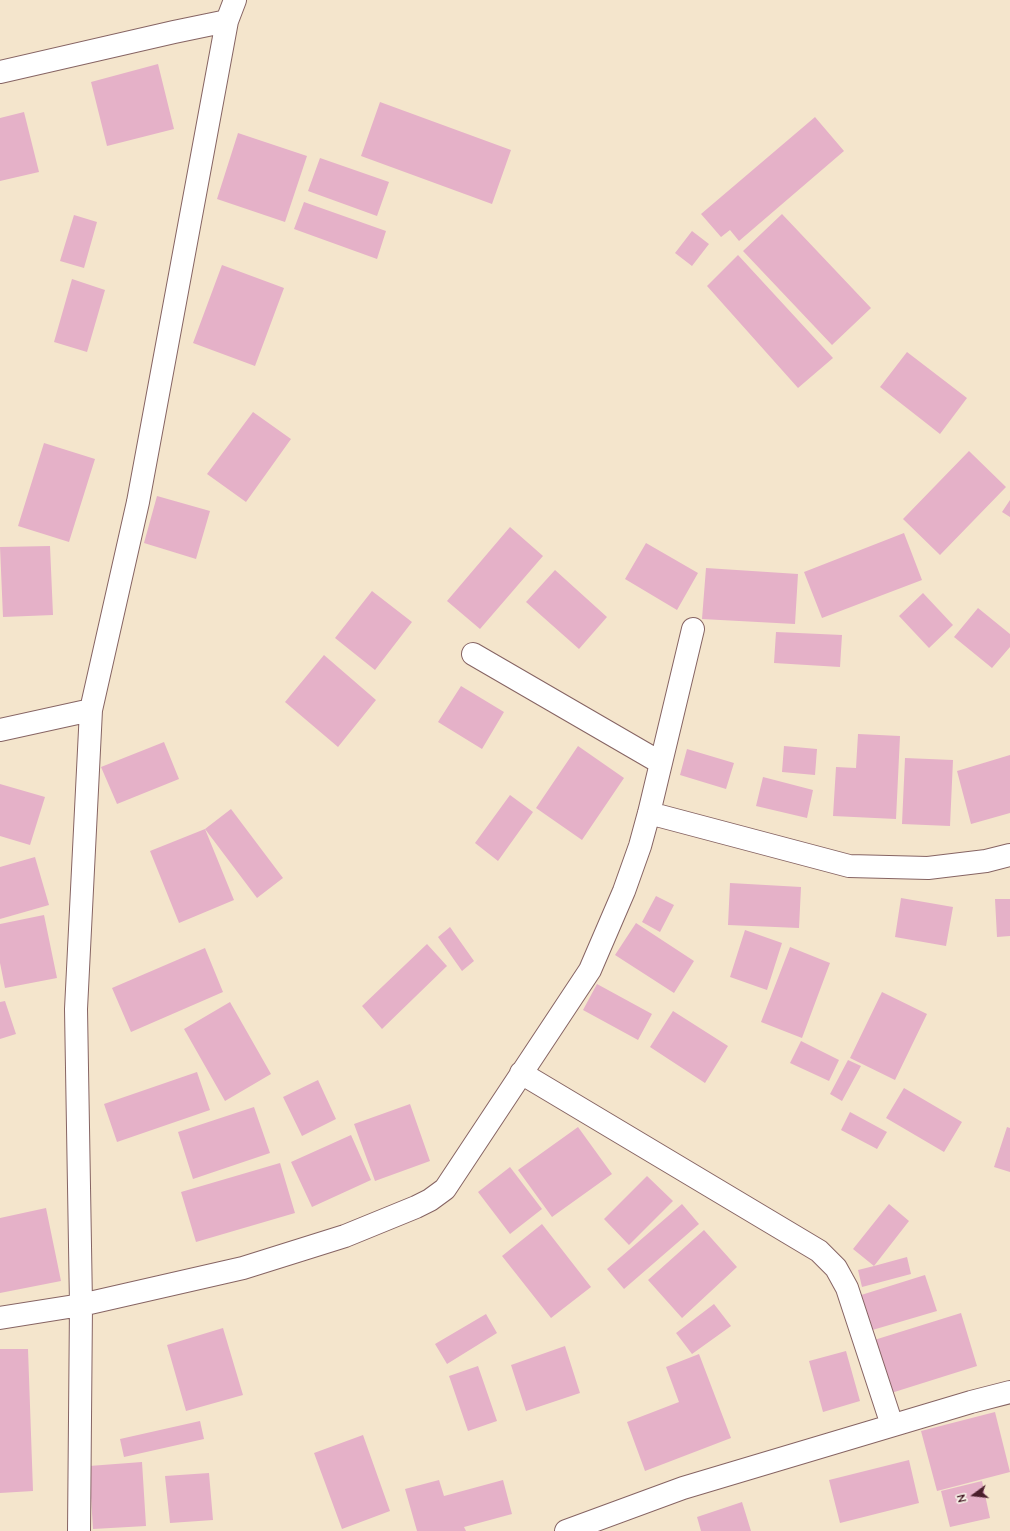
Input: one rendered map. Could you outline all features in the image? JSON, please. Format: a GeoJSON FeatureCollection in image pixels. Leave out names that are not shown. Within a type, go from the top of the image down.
{"type":"FeatureCollection","features":[{"type":"Feature","properties":{"kind":"street"},"geometry":{"type":"LineString","coordinates":[[79,1531],[81,1305],[76,1009],[92,710],[138,502],[227,21],[235,0]]}},
{"type":"Feature","properties":{"kind":"street"},"geometry":{"type":"LineString","coordinates":[[0,72],[227,21]]}},
{"type":"Feature","properties":{"kind":"street"},"geometry":{"type":"LineString","coordinates":[[0,1318],[81,1305],[243,1268],[345,1236],[430,1200],[446,1188],[590,970],[624,891],[649,814],[693,629]]}},
{"type":"Feature","properties":{"kind":"street"},"geometry":{"type":"LineString","coordinates":[[473,654],[661,763]]}},
{"type":"Feature","properties":{"kind":"street"},"geometry":{"type":"LineString","coordinates":[[0,730],[92,710]]}},
{"type":"Feature","properties":{"kind":"street"},"geometry":{"type":"LineString","coordinates":[[649,814],[849,866],[928,868],[986,861],[1010,855]]}},
{"type":"Feature","properties":{"kind":"street"},"geometry":{"type":"LineString","coordinates":[[521,1073],[819,1251],[836,1268],[847,1288],[892,1425]]}},
{"type":"Feature","properties":{"kind":"street"},"geometry":{"type":"LineString","coordinates":[[566,1531],[683,1488],[892,1425],[1010,1392]]}},
{"type":"Feature","properties":{"kind":"building"},"geometry":{"type":"Polygon","coordinates":[[[158,64],[174,129],[107,146],[91,82],[158,64]]]}},
{"type":"Feature","properties":{"kind":"building"},"geometry":{"type":"Polygon","coordinates":[[[380,102],[511,150],[492,204],[361,156],[380,102]]]}},
{"type":"Feature","properties":{"kind":"building"},"geometry":{"type":"Polygon","coordinates":[[[24,112],[39,172],[0,181],[0,118],[24,112]]]}},
{"type":"Feature","properties":{"kind":"building"},"geometry":{"type":"Polygon","coordinates":[[[815,117],[844,151],[739,241],[730,230],[721,237],[701,214],[815,117]]]}},
{"type":"Feature","properties":{"kind":"building"},"geometry":{"type":"Polygon","coordinates":[[[238,133],[307,156],[285,222],[217,199],[238,133]]]}},
{"type":"Feature","properties":{"kind":"building"},"geometry":{"type":"Polygon","coordinates":[[[320,158],[389,182],[377,216],[308,191],[320,158]]]}},
{"type":"Feature","properties":{"kind":"building"},"geometry":{"type":"Polygon","coordinates":[[[304,202],[386,231],[377,259],[294,229],[304,202]]]}},
{"type":"Feature","properties":{"kind":"building"},"geometry":{"type":"Polygon","coordinates":[[[782,214],[871,308],[832,345],[743,251],[782,214]]]}},
{"type":"Feature","properties":{"kind":"building"},"geometry":{"type":"Polygon","coordinates":[[[74,215],[97,222],[84,268],[60,261],[74,215]]]}},
{"type":"Feature","properties":{"kind":"building"},"geometry":{"type":"Polygon","coordinates":[[[692,231],[709,244],[692,266],[675,253],[692,231]]]}},
{"type":"Feature","properties":{"kind":"building"},"geometry":{"type":"Polygon","coordinates":[[[738,255],[833,358],[798,388],[707,286],[738,255]]]}},
{"type":"Feature","properties":{"kind":"building"},"geometry":{"type":"Polygon","coordinates":[[[222,265],[284,288],[255,366],[193,343],[222,265]]]}},
{"type":"Feature","properties":{"kind":"building"},"geometry":{"type":"Polygon","coordinates":[[[72,279],[105,290],[87,352],[54,342],[72,279]]]}},
{"type":"Feature","properties":{"kind":"building"},"geometry":{"type":"Polygon","coordinates":[[[907,352],[967,398],[940,434],[880,387],[907,352]]]}},
{"type":"Feature","properties":{"kind":"building"},"geometry":{"type":"Polygon","coordinates":[[[253,412],[291,439],[246,502],[207,474],[253,412]]]}},
{"type":"Feature","properties":{"kind":"building"},"geometry":{"type":"Polygon","coordinates":[[[44,443],[95,459],[69,542],[18,526],[44,443]]]}},
{"type":"Feature","properties":{"kind":"building"},"geometry":{"type":"Polygon","coordinates":[[[969,451],[1006,487],[940,555],[903,519],[969,451]]]}},
{"type":"Feature","properties":{"kind":"building"},"geometry":{"type":"Polygon","coordinates":[[[157,496],[210,511],[196,559],[144,543],[157,496]]]}},
{"type":"Feature","properties":{"kind":"building"},"geometry":{"type":"Polygon","coordinates":[[[1010,500],[1010,517],[1002,512],[1010,500]]]}},
{"type":"Feature","properties":{"kind":"building"},"geometry":{"type":"Polygon","coordinates":[[[510,527],[543,556],[480,629],[447,601],[510,527]]]}},
{"type":"Feature","properties":{"kind":"building"},"geometry":{"type":"Polygon","coordinates":[[[904,533],[922,580],[822,618],[804,572],[904,533]]]}},
{"type":"Feature","properties":{"kind":"building"},"geometry":{"type":"Polygon","coordinates":[[[646,543],[698,573],[677,610],[625,579],[646,543]]]}},
{"type":"Feature","properties":{"kind":"building"},"geometry":{"type":"Polygon","coordinates":[[[50,546],[53,615],[3,617],[0,547],[50,546]]]}},
{"type":"Feature","properties":{"kind":"building"},"geometry":{"type":"Polygon","coordinates":[[[706,568],[798,574],[795,624],[702,619],[706,568]]]}},
{"type":"Feature","properties":{"kind":"building"},"geometry":{"type":"Polygon","coordinates":[[[555,570],[607,617],[579,649],[526,602],[555,570]]]}},
{"type":"Feature","properties":{"kind":"building"},"geometry":{"type":"Polygon","coordinates":[[[372,591],[412,622],[375,670],[335,638],[372,591]]]}},
{"type":"Feature","properties":{"kind":"building"},"geometry":{"type":"Polygon","coordinates":[[[923,593],[953,625],[929,648],[899,616],[923,593]]]}},
{"type":"Feature","properties":{"kind":"building"},"geometry":{"type":"Polygon","coordinates":[[[978,608],[1010,634],[1010,647],[992,668],[954,637],[978,608]]]}},
{"type":"Feature","properties":{"kind":"building"},"geometry":{"type":"Polygon","coordinates":[[[776,632],[842,635],[840,667],[774,663],[776,632]]]}},
{"type":"Feature","properties":{"kind":"building"},"geometry":{"type":"Polygon","coordinates":[[[324,655],[376,700],[338,747],[285,702],[324,655]]]}},
{"type":"Feature","properties":{"kind":"building"},"geometry":{"type":"Polygon","coordinates":[[[461,686],[504,712],[482,749],[438,722],[461,686]]]}},
{"type":"Feature","properties":{"kind":"building"},"geometry":{"type":"Polygon","coordinates":[[[858,734],[900,736],[896,819],[833,816],[836,767],[856,768],[858,734]]]}},
{"type":"Feature","properties":{"kind":"building"},"geometry":{"type":"Polygon","coordinates":[[[164,742],[179,779],[117,804],[101,767],[164,742]]]}},
{"type":"Feature","properties":{"kind":"building"},"geometry":{"type":"Polygon","coordinates":[[[578,746],[624,778],[582,840],[536,808],[578,746]]]}},
{"type":"Feature","properties":{"kind":"building"},"geometry":{"type":"Polygon","coordinates":[[[784,746],[817,749],[815,775],[782,772],[784,746]]]}},
{"type":"Feature","properties":{"kind":"building"},"geometry":{"type":"Polygon","coordinates":[[[687,749],[734,763],[726,789],[680,775],[687,749]]]}},
{"type":"Feature","properties":{"kind":"building"},"geometry":{"type":"Polygon","coordinates":[[[1010,755],[1010,813],[971,824],[957,771],[1010,755]]]}},
{"type":"Feature","properties":{"kind":"building"},"geometry":{"type":"Polygon","coordinates":[[[905,758],[953,760],[950,826],[902,824],[905,758]]]}},
{"type":"Feature","properties":{"kind":"building"},"geometry":{"type":"Polygon","coordinates":[[[763,777],[813,790],[807,818],[756,806],[763,777]]]}},
{"type":"Feature","properties":{"kind":"building"},"geometry":{"type":"Polygon","coordinates":[[[0,784],[45,797],[30,845],[0,836],[0,784]]]}},
{"type":"Feature","properties":{"kind":"building"},"geometry":{"type":"Polygon","coordinates":[[[510,795],[533,812],[498,861],[475,843],[510,795]]]}},
{"type":"Feature","properties":{"kind":"building"},"geometry":{"type":"Polygon","coordinates":[[[231,809],[283,878],[257,898],[205,829],[231,809]]]}},
{"type":"Feature","properties":{"kind":"building"},"geometry":{"type":"Polygon","coordinates":[[[205,829],[234,900],[179,923],[150,851],[205,829]]]}},
{"type":"Feature","properties":{"kind":"building"},"geometry":{"type":"Polygon","coordinates":[[[35,857],[49,905],[0,919],[0,867],[35,857]]]}},
{"type":"Feature","properties":{"kind":"building"},"geometry":{"type":"Polygon","coordinates":[[[730,883],[801,887],[799,928],[728,925],[730,883]]]}},
{"type":"Feature","properties":{"kind":"building"},"geometry":{"type":"Polygon","coordinates":[[[656,896],[674,905],[660,932],[642,922],[656,896]]]}},
{"type":"Feature","properties":{"kind":"building"},"geometry":{"type":"Polygon","coordinates":[[[901,898],[953,907],[946,946],[895,937],[901,898]]]}},
{"type":"Feature","properties":{"kind":"building"},"geometry":{"type":"Polygon","coordinates":[[[995,899],[1010,899],[1010,936],[997,937],[995,899]]]}},
{"type":"Feature","properties":{"kind":"building"},"geometry":{"type":"Polygon","coordinates":[[[44,915],[57,978],[5,988],[0,963],[0,924],[44,915]]]}},
{"type":"Feature","properties":{"kind":"building"},"geometry":{"type":"Polygon","coordinates":[[[636,923],[694,961],[674,993],[615,955],[636,923]]]}},
{"type":"Feature","properties":{"kind":"building"},"geometry":{"type":"Polygon","coordinates":[[[450,927],[474,961],[462,971],[438,937],[450,927]]]}},
{"type":"Feature","properties":{"kind":"building"},"geometry":{"type":"Polygon","coordinates":[[[745,930],[782,943],[767,990],[730,977],[745,930]]]}},
{"type":"Feature","properties":{"kind":"building"},"geometry":{"type":"Polygon","coordinates":[[[427,944],[447,966],[382,1029],[362,1006],[427,944]]]}},
{"type":"Feature","properties":{"kind":"building"},"geometry":{"type":"Polygon","coordinates":[[[790,947],[830,963],[802,1038],[761,1022],[790,947]]]}},
{"type":"Feature","properties":{"kind":"building"},"geometry":{"type":"Polygon","coordinates":[[[205,948],[223,992],[131,1032],[112,988],[205,948]]]}},
{"type":"Feature","properties":{"kind":"building"},"geometry":{"type":"Polygon","coordinates":[[[597,984],[652,1014],[638,1040],[583,1010],[597,984]]]}},
{"type":"Feature","properties":{"kind":"building"},"geometry":{"type":"Polygon","coordinates":[[[882,992],[927,1014],[895,1080],[850,1058],[882,992]]]}},
{"type":"Feature","properties":{"kind":"building"},"geometry":{"type":"Polygon","coordinates":[[[5,1001],[16,1034],[0,1039],[0,1002],[5,1001]]]}},
{"type":"Feature","properties":{"kind":"building"},"geometry":{"type":"Polygon","coordinates":[[[230,1002],[271,1074],[225,1101],[184,1029],[230,1002]]]}},
{"type":"Feature","properties":{"kind":"building"},"geometry":{"type":"Polygon","coordinates":[[[673,1011],[728,1046],[705,1083],[650,1047],[673,1011]]]}},
{"type":"Feature","properties":{"kind":"building"},"geometry":{"type":"Polygon","coordinates":[[[801,1041],[839,1060],[829,1081],[790,1063],[801,1041]]]}},
{"type":"Feature","properties":{"kind":"building"},"geometry":{"type":"Polygon","coordinates":[[[848,1060],[861,1066],[842,1101],[830,1094],[848,1060]]]}},
{"type":"Feature","properties":{"kind":"building"},"geometry":{"type":"Polygon","coordinates":[[[197,1072],[210,1110],[117,1142],[104,1104],[197,1072]]]}},
{"type":"Feature","properties":{"kind":"building"},"geometry":{"type":"Polygon","coordinates":[[[318,1080],[336,1119],[302,1136],[283,1097],[318,1080]]]}},
{"type":"Feature","properties":{"kind":"building"},"geometry":{"type":"Polygon","coordinates":[[[904,1088],[962,1122],[944,1152],[886,1118],[904,1088]]]}},
{"type":"Feature","properties":{"kind":"building"},"geometry":{"type":"Polygon","coordinates":[[[410,1104],[430,1161],[375,1181],[354,1124],[410,1104]]]}},
{"type":"Feature","properties":{"kind":"building"},"geometry":{"type":"Polygon","coordinates":[[[254,1107],[270,1153],[193,1179],[178,1132],[254,1107]]]}},
{"type":"Feature","properties":{"kind":"building"},"geometry":{"type":"Polygon","coordinates":[[[850,1112],[887,1132],[877,1149],[841,1130],[850,1112]]]}},
{"type":"Feature","properties":{"kind":"building"},"geometry":{"type":"Polygon","coordinates":[[[578,1127],[612,1174],[552,1217],[518,1170],[578,1127]]]}},
{"type":"Feature","properties":{"kind":"building"},"geometry":{"type":"Polygon","coordinates":[[[1007,1127],[1010,1128],[1010,1172],[994,1167],[1007,1127]]]}},
{"type":"Feature","properties":{"kind":"building"},"geometry":{"type":"Polygon","coordinates":[[[351,1135],[371,1180],[312,1207],[291,1162],[351,1135]]]}},
{"type":"Feature","properties":{"kind":"building"},"geometry":{"type":"Polygon","coordinates":[[[280,1163],[295,1213],[196,1242],[181,1192],[280,1163]]]}},
{"type":"Feature","properties":{"kind":"building"},"geometry":{"type":"Polygon","coordinates":[[[510,1167],[542,1209],[510,1234],[478,1192],[510,1167]]]}},
{"type":"Feature","properties":{"kind":"building"},"geometry":{"type":"Polygon","coordinates":[[[647,1176],[673,1201],[629,1245],[604,1219],[647,1176]]]}},
{"type":"Feature","properties":{"kind":"building"},"geometry":{"type":"Polygon","coordinates":[[[682,1204],[699,1224],[624,1289],[607,1269],[682,1204]]]}},
{"type":"Feature","properties":{"kind":"building"},"geometry":{"type":"Polygon","coordinates":[[[889,1204],[909,1221],[874,1266],[853,1249],[889,1204]]]}},
{"type":"Feature","properties":{"kind":"building"},"geometry":{"type":"Polygon","coordinates":[[[46,1208],[61,1281],[0,1293],[0,1218],[46,1208]]]}},
{"type":"Feature","properties":{"kind":"building"},"geometry":{"type":"Polygon","coordinates":[[[542,1224],[591,1287],[551,1318],[502,1256],[542,1224]]]}},
{"type":"Feature","properties":{"kind":"building"},"geometry":{"type":"Polygon","coordinates":[[[704,1230],[737,1267],[682,1318],[648,1280],[704,1230]]]}},
{"type":"Feature","properties":{"kind":"building"},"geometry":{"type":"Polygon","coordinates":[[[907,1257],[911,1274],[862,1287],[858,1270],[907,1257]]]}},
{"type":"Feature","properties":{"kind":"building"},"geometry":{"type":"Polygon","coordinates":[[[925,1275],[937,1311],[869,1331],[858,1296],[925,1275]]]}},
{"type":"Feature","properties":{"kind":"building"},"geometry":{"type":"Polygon","coordinates":[[[714,1304],[731,1326],[692,1354],[676,1333],[714,1304]]]}},
{"type":"Feature","properties":{"kind":"building"},"geometry":{"type":"Polygon","coordinates":[[[961,1313],[977,1366],[888,1394],[871,1341],[961,1313]]]}},
{"type":"Feature","properties":{"kind":"building"},"geometry":{"type":"Polygon","coordinates":[[[486,1314],[497,1333],[447,1364],[435,1344],[486,1314]]]}},
{"type":"Feature","properties":{"kind":"building"},"geometry":{"type":"Polygon","coordinates":[[[223,1328],[243,1395],[186,1411],[167,1345],[223,1328]]]}},
{"type":"Feature","properties":{"kind":"building"},"geometry":{"type":"Polygon","coordinates":[[[565,1346],[580,1393],[526,1411],[511,1365],[565,1346]]]}},
{"type":"Feature","properties":{"kind":"building"},"geometry":{"type":"Polygon","coordinates":[[[0,1349],[28,1349],[33,1491],[0,1493],[0,1349]]]}},
{"type":"Feature","properties":{"kind":"building"},"geometry":{"type":"Polygon","coordinates":[[[846,1351],[860,1401],[823,1412],[809,1361],[846,1351]]]}},
{"type":"Feature","properties":{"kind":"building"},"geometry":{"type":"Polygon","coordinates":[[[699,1354],[731,1438],[645,1471],[627,1422],[679,1402],[666,1367],[699,1354]]]}},
{"type":"Feature","properties":{"kind":"building"},"geometry":{"type":"Polygon","coordinates":[[[478,1366],[497,1421],[468,1431],[449,1376],[478,1366]]]}},
{"type":"Feature","properties":{"kind":"building"},"geometry":{"type":"Polygon","coordinates":[[[995,1412],[1010,1472],[937,1491],[921,1431],[995,1412]]]}},
{"type":"Feature","properties":{"kind":"building"},"geometry":{"type":"Polygon","coordinates":[[[200,1421],[204,1439],[124,1457],[120,1439],[200,1421]]]}},
{"type":"Feature","properties":{"kind":"building"},"geometry":{"type":"Polygon","coordinates":[[[363,1435],[390,1511],[342,1529],[314,1453],[363,1435]]]}},
{"type":"Feature","properties":{"kind":"building"},"geometry":{"type":"Polygon","coordinates":[[[909,1460],[919,1503],[840,1523],[829,1480],[909,1460]]]}},
{"type":"Feature","properties":{"kind":"building"},"geometry":{"type":"Polygon","coordinates":[[[142,1462],[146,1526],[93,1529],[89,1466],[142,1462]]]}},
{"type":"Feature","properties":{"kind":"building"},"geometry":{"type":"Polygon","coordinates":[[[209,1473],[213,1520],[170,1523],[165,1476],[209,1473]]]}},
{"type":"Feature","properties":{"kind":"building"},"geometry":{"type":"Polygon","coordinates":[[[439,1480],[444,1496],[503,1480],[512,1514],[464,1527],[466,1531],[417,1531],[405,1489],[439,1480]]]}},
{"type":"Feature","properties":{"kind":"building"},"geometry":{"type":"Polygon","coordinates":[[[982,1481],[990,1518],[950,1527],[941,1491],[982,1481]]]}},
{"type":"Feature","properties":{"kind":"building"},"geometry":{"type":"Polygon","coordinates":[[[742,1502],[751,1531],[701,1531],[697,1517],[742,1502]]]}}]}
